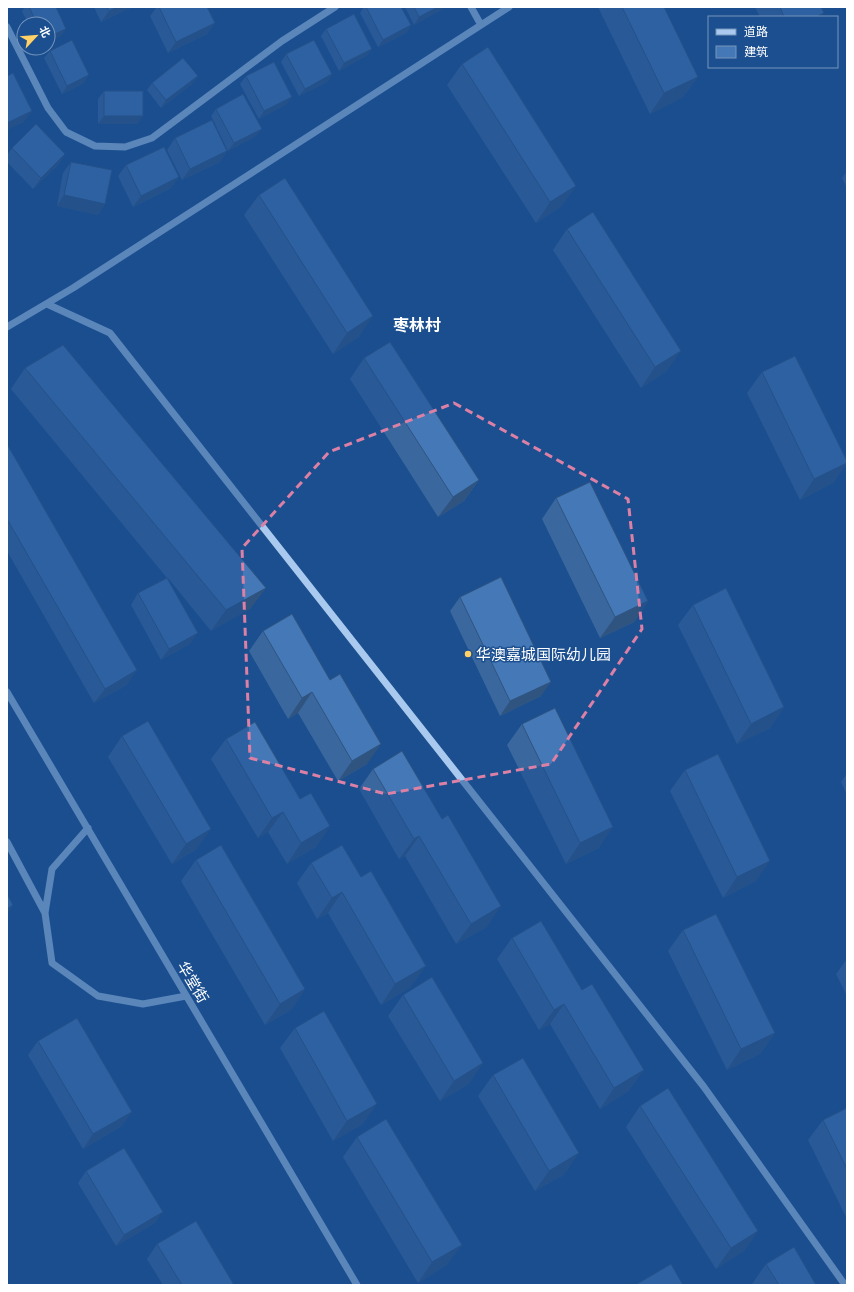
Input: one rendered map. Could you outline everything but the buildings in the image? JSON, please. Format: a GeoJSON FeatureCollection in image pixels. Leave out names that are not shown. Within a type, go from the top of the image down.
{"type":"FeatureCollection","features":[{"type":"Feature","properties":{"kind":"street"},"geometry":{"type":"LineString","coordinates":[[7,27],[48,108],[66,132],[95,146],[125,148],[152,138],[282,41],[335,7]]}},
{"type":"Feature","properties":{"kind":"street"},"geometry":{"type":"LineString","coordinates":[[471,7],[481,25]]}},
{"type":"Feature","properties":{"kind":"street"},"geometry":{"type":"LineString","coordinates":[[7,327],[73,288],[509,7]]}},
{"type":"Feature","properties":{"kind":"street"},"geometry":{"type":"LineString","coordinates":[[47,304],[110,333],[704,1087],[845,1285]]}},
{"type":"Feature","properties":{"kind":"street","name":"华堂街"},"geometry":{"type":"LineString","coordinates":[[7,692],[357,1285]]}},
{"type":"Feature","properties":{"kind":"street"},"geometry":{"type":"LineString","coordinates":[[88,828],[52,869],[45,913],[52,963],[98,996],[143,1004],[186,996]]}},
{"type":"Feature","properties":{"kind":"street"},"geometry":{"type":"LineString","coordinates":[[7,842],[45,913]]}},
{"type":"Feature","properties":{"kind":"highlighted area"},"geometry":{"type":"Polygon","coordinates":[[[454,403],[628,499],[642,629],[551,764],[386,794],[250,758],[242,548],[329,452],[454,403]]]}},
{"type":"Feature","properties":{"kind":"place","name":"华澳嘉城国际幼儿园"},"geometry":{"type":"Point","coordinates":[468,654]}},
{"type":"Feature","properties":{"kind":"district","name":"枣林村"},"geometry":{"type":"Point","coordinates":[417,325]}}]}
